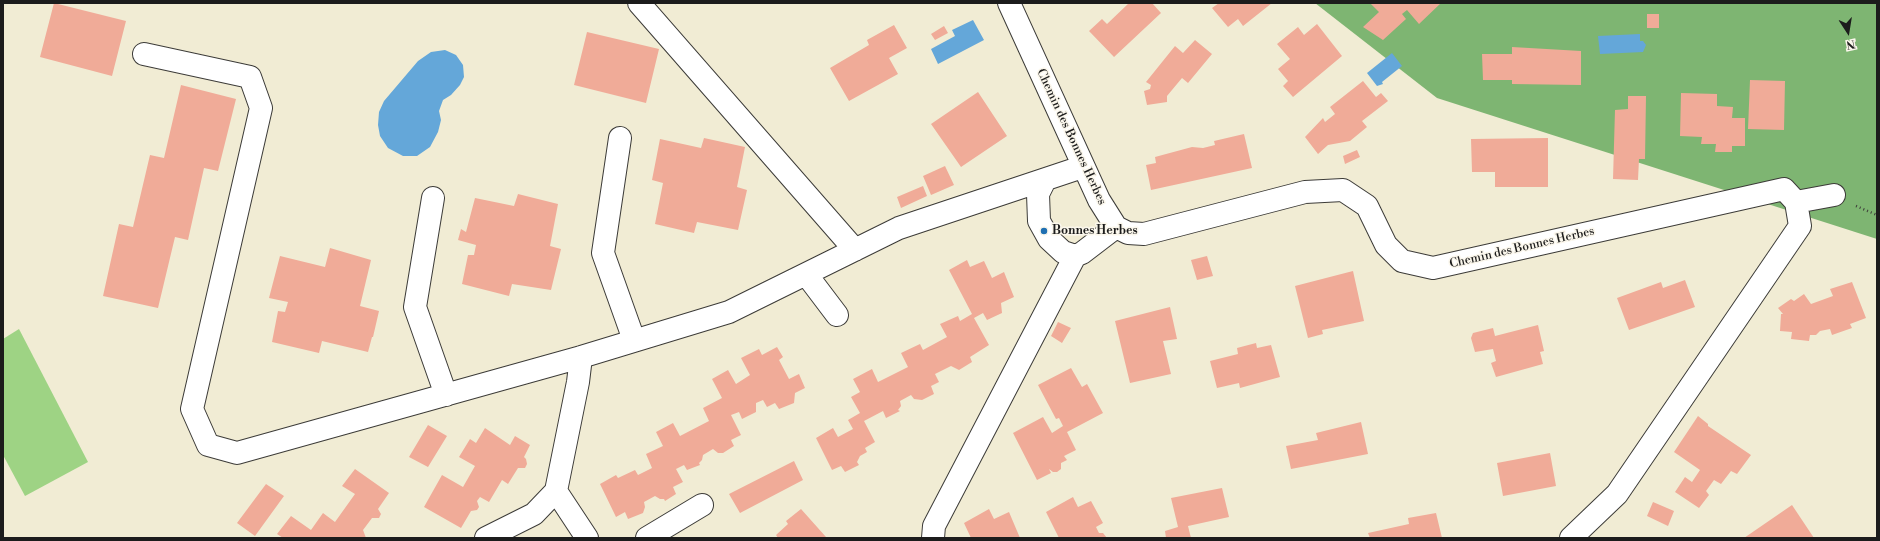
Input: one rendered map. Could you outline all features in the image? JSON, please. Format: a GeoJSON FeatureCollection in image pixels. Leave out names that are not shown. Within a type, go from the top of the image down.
{"type":"FeatureCollection","features":[{"type":"Feature","properties":{"kind":"street"},"geometry":{"type":"LineString","coordinates":[[639,3],[855,250]]}},
{"type":"Feature","properties":{"kind":"street","name":"Chemin des Bonnes Herbes"},"geometry":{"type":"LineString","coordinates":[[1009,3],[1082,167],[1099,200],[1116,228],[1128,233],[1144,234],[1305,192],[1343,190],[1367,206],[1386,245],[1402,261],[1433,268],[1784,189],[1796,202]]}},
{"type":"Feature","properties":{"kind":"street"},"geometry":{"type":"LineString","coordinates":[[144,54],[250,77],[261,108],[192,409],[208,444],[236,453],[581,357],[728,312],[899,228],[1082,167]]}},
{"type":"Feature","properties":{"kind":"street"},"geometry":{"type":"LineString","coordinates":[[620,138],[603,253],[634,340]]}},
{"type":"Feature","properties":{"kind":"street"},"geometry":{"type":"LineString","coordinates":[[1045,180],[1038,194],[1039,221],[1044,231],[1056,247],[1063,252],[1075,256]]}},
{"type":"Feature","properties":{"kind":"street"},"geometry":{"type":"LineString","coordinates":[[1571,538],[1617,494],[1800,226],[1796,202],[1834,195]]}},
{"type":"Feature","properties":{"kind":"street"},"geometry":{"type":"LineString","coordinates":[[433,198],[415,307],[446,395]]}},
{"type":"Feature","properties":{"kind":"street"},"geometry":{"type":"LineString","coordinates":[[933,538],[934,526],[941,512],[1075,256],[1082,253],[1116,228]]}},
{"type":"Feature","properties":{"kind":"street"},"geometry":{"type":"LineString","coordinates":[[806,274],[837,315]]}},
{"type":"Feature","properties":{"kind":"street"},"geometry":{"type":"LineString","coordinates":[[486,538],[534,514],[556,491],[578,382],[581,357]]}},
{"type":"Feature","properties":{"kind":"street"},"geometry":{"type":"LineString","coordinates":[[556,491],[587,538]]}},
{"type":"Feature","properties":{"kind":"street"},"geometry":{"type":"LineString","coordinates":[[647,538],[702,505]]}},
{"type":"Feature","properties":{"kind":"green space"},"geometry":{"type":"Polygon","coordinates":[[[1315,3],[1877,3],[1877,239],[1437,98],[1315,3]]]}},
{"type":"Feature","properties":{"kind":"green space"},"geometry":{"type":"Polygon","coordinates":[[[19,329],[88,462],[25,496],[3,455],[3,339],[19,329]]]}},
{"type":"Feature","properties":{"kind":"water"},"geometry":{"type":"Polygon","coordinates":[[[973,20],[984,40],[938,64],[931,49],[955,36],[952,30],[973,20]]]}},
{"type":"Feature","properties":{"kind":"water"},"geometry":{"type":"Polygon","coordinates":[[[1640,34],[1640,41],[1643,41],[1646,45],[1643,52],[1600,54],[1598,36],[1640,34]]]}},
{"type":"Feature","properties":{"kind":"water"},"geometry":{"type":"Polygon","coordinates":[[[445,50],[456,55],[463,65],[464,77],[460,85],[451,95],[443,100],[439,111],[441,120],[438,132],[430,147],[417,156],[403,156],[388,148],[380,136],[378,125],[379,112],[384,101],[418,61],[431,52],[445,50]]]}},
{"type":"Feature","properties":{"kind":"water"},"geometry":{"type":"Polygon","coordinates":[[[1392,53],[1402,66],[1382,82],[1383,84],[1377,86],[1367,73],[1392,53]]]}},
{"type":"Feature","properties":{"kind":"building"},"geometry":{"type":"Polygon","coordinates":[[[54,3],[126,21],[112,76],[40,57],[54,3]]]}},
{"type":"Feature","properties":{"kind":"building"},"geometry":{"type":"Polygon","coordinates":[[[1129,3],[1152,3],[1161,13],[1114,57],[1089,31],[1102,19],[1107,24],[1129,3]]]}},
{"type":"Feature","properties":{"kind":"building"},"geometry":{"type":"Polygon","coordinates":[[[1219,3],[1272,3],[1243,26],[1238,19],[1228,27],[1212,8],[1219,3]]]}},
{"type":"Feature","properties":{"kind":"building"},"geometry":{"type":"Polygon","coordinates":[[[1370,3],[1441,3],[1419,24],[1407,10],[1402,14],[1406,19],[1383,40],[1363,27],[1379,12],[1370,3]]]}},
{"type":"Feature","properties":{"kind":"building"},"geometry":{"type":"Polygon","coordinates":[[[1647,14],[1659,14],[1659,28],[1647,28],[1647,14]]]}},
{"type":"Feature","properties":{"kind":"building"},"geometry":{"type":"Polygon","coordinates":[[[1317,24],[1342,56],[1293,97],[1283,86],[1288,81],[1278,69],[1290,59],[1277,44],[1298,27],[1304,35],[1317,24]]]}},
{"type":"Feature","properties":{"kind":"building"},"geometry":{"type":"Polygon","coordinates":[[[894,25],[907,48],[889,58],[898,74],[849,101],[830,68],[869,45],[867,40],[894,25]]]}},
{"type":"Feature","properties":{"kind":"building"},"geometry":{"type":"Polygon","coordinates":[[[944,26],[948,33],[935,40],[931,34],[944,26]]]}},
{"type":"Feature","properties":{"kind":"building"},"geometry":{"type":"Polygon","coordinates":[[[587,32],[659,49],[646,103],[574,85],[587,32]]]}},
{"type":"Feature","properties":{"kind":"building"},"geometry":{"type":"Polygon","coordinates":[[[1195,40],[1212,54],[1188,83],[1182,78],[1167,96],[1167,102],[1147,105],[1144,91],[1150,89],[1151,85],[1146,82],[1175,46],[1183,53],[1195,40]]]}},
{"type":"Feature","properties":{"kind":"building"},"geometry":{"type":"Polygon","coordinates":[[[1512,47],[1581,51],[1581,85],[1512,84],[1512,80],[1483,80],[1482,54],[1512,54],[1512,47]]]}},
{"type":"Feature","properties":{"kind":"building"},"geometry":{"type":"Polygon","coordinates":[[[1750,80],[1785,81],[1784,130],[1748,129],[1750,80]]]}},
{"type":"Feature","properties":{"kind":"building"},"geometry":{"type":"Polygon","coordinates":[[[1363,81],[1376,97],[1381,93],[1388,101],[1362,121],[1367,127],[1350,141],[1328,145],[1318,154],[1305,137],[1323,118],[1325,122],[1335,114],[1330,107],[1363,81]]]}},
{"type":"Feature","properties":{"kind":"building"},"geometry":{"type":"Polygon","coordinates":[[[181,85],[236,99],[218,171],[204,168],[188,240],[175,237],[158,308],[103,296],[119,224],[133,227],[150,155],[164,158],[181,85]]]}},
{"type":"Feature","properties":{"kind":"building"},"geometry":{"type":"Polygon","coordinates":[[[978,92],[1007,136],[961,167],[931,124],[978,92]]]}},
{"type":"Feature","properties":{"kind":"building"},"geometry":{"type":"Polygon","coordinates":[[[1681,93],[1717,94],[1717,106],[1733,107],[1732,118],[1745,118],[1745,146],[1732,146],[1732,152],[1715,152],[1716,144],[1701,144],[1702,137],[1680,136],[1681,93]]]}},
{"type":"Feature","properties":{"kind":"building"},"geometry":{"type":"Polygon","coordinates":[[[1628,96],[1646,96],[1645,159],[1639,159],[1638,180],[1613,179],[1615,110],[1628,109],[1628,96]]]}},
{"type":"Feature","properties":{"kind":"building"},"geometry":{"type":"Polygon","coordinates":[[[1244,134],[1252,168],[1151,190],[1146,165],[1156,163],[1155,157],[1192,147],[1203,148],[1215,145],[1214,141],[1244,134]]]}},
{"type":"Feature","properties":{"kind":"building"},"geometry":{"type":"Polygon","coordinates":[[[704,138],[745,147],[737,187],[747,190],[738,230],[697,222],[694,233],[655,224],[663,183],[652,180],[660,139],[701,148],[704,138]]]}},
{"type":"Feature","properties":{"kind":"building"},"geometry":{"type":"Polygon","coordinates":[[[1548,138],[1548,187],[1495,187],[1495,172],[1472,172],[1471,139],[1548,138]]]}},
{"type":"Feature","properties":{"kind":"building"},"geometry":{"type":"Polygon","coordinates":[[[1357,150],[1360,157],[1345,164],[1343,156],[1357,150]]]}},
{"type":"Feature","properties":{"kind":"building"},"geometry":{"type":"Polygon","coordinates":[[[945,166],[954,185],[931,195],[923,176],[945,166]]]}},
{"type":"Feature","properties":{"kind":"building"},"geometry":{"type":"Polygon","coordinates":[[[923,186],[927,196],[901,208],[897,197],[923,186]]]}},
{"type":"Feature","properties":{"kind":"building"},"geometry":{"type":"Polygon","coordinates":[[[518,194],[558,204],[550,246],[561,249],[551,290],[512,284],[509,296],[462,284],[468,255],[474,255],[476,245],[458,240],[461,229],[466,232],[475,198],[514,206],[518,194]]]}},
{"type":"Feature","properties":{"kind":"building"},"geometry":{"type":"Polygon","coordinates":[[[330,248],[371,260],[360,306],[379,311],[368,352],[322,341],[319,353],[272,342],[278,311],[285,312],[288,302],[269,298],[280,256],[325,267],[330,248]]]}},
{"type":"Feature","properties":{"kind":"building"},"geometry":{"type":"Polygon","coordinates":[[[1207,256],[1213,276],[1197,280],[1191,260],[1207,256]]]}},
{"type":"Feature","properties":{"kind":"building"},"geometry":{"type":"Polygon","coordinates":[[[967,260],[970,267],[984,261],[992,278],[1004,272],[1014,297],[1001,303],[1002,313],[987,320],[983,313],[974,318],[989,345],[970,357],[972,362],[959,370],[951,366],[935,374],[939,382],[931,386],[934,394],[922,400],[914,399],[911,395],[900,401],[901,406],[898,410],[900,411],[886,418],[883,411],[864,421],[875,442],[865,448],[867,452],[860,456],[857,462],[859,465],[845,472],[841,466],[832,470],[816,438],[833,428],[838,437],[853,429],[848,420],[860,413],[851,397],[860,392],[853,379],[872,369],[878,382],[908,367],[901,353],[920,344],[923,350],[947,337],[940,324],[958,316],[960,321],[972,314],[949,270],[967,260]]]}},
{"type":"Feature","properties":{"kind":"building"},"geometry":{"type":"Polygon","coordinates":[[[1353,271],[1364,321],[1322,330],[1323,334],[1308,338],[1295,286],[1353,271]]]}},
{"type":"Feature","properties":{"kind":"building"},"geometry":{"type":"Polygon","coordinates":[[[1685,280],[1695,307],[1629,330],[1617,298],[1661,282],[1663,288],[1685,280]]]}},
{"type":"Feature","properties":{"kind":"building"},"geometry":{"type":"Polygon","coordinates":[[[1852,282],[1866,318],[1850,324],[1852,328],[1832,335],[1830,329],[1820,331],[1816,335],[1810,335],[1809,341],[1791,339],[1792,332],[1780,331],[1781,314],[1783,314],[1778,308],[1791,299],[1794,301],[1804,294],[1811,304],[1833,296],[1830,289],[1852,282]]]}},
{"type":"Feature","properties":{"kind":"building"},"geometry":{"type":"Polygon","coordinates":[[[1170,307],[1177,339],[1163,341],[1171,374],[1130,383],[1115,321],[1170,307]]]}},
{"type":"Feature","properties":{"kind":"building"},"geometry":{"type":"Polygon","coordinates":[[[1058,322],[1071,328],[1062,343],[1051,336],[1058,322]]]}},
{"type":"Feature","properties":{"kind":"building"},"geometry":{"type":"Polygon","coordinates":[[[1538,325],[1544,351],[1540,352],[1543,364],[1496,377],[1491,363],[1496,361],[1493,349],[1475,352],[1471,338],[1473,333],[1493,328],[1495,336],[1538,325]]]}},
{"type":"Feature","properties":{"kind":"building"},"geometry":{"type":"Polygon","coordinates":[[[1256,343],[1257,348],[1271,345],[1280,377],[1240,388],[1239,383],[1217,388],[1210,361],[1238,354],[1237,348],[1256,343]]]}},
{"type":"Feature","properties":{"kind":"building"},"geometry":{"type":"Polygon","coordinates":[[[777,347],[783,357],[779,360],[789,379],[799,374],[805,388],[795,393],[794,403],[779,409],[775,403],[767,407],[763,400],[756,403],[756,412],[742,419],[739,412],[731,415],[741,435],[731,440],[734,446],[723,453],[718,453],[713,449],[703,455],[702,460],[699,463],[700,465],[687,470],[684,465],[676,469],[683,482],[673,487],[676,494],[665,501],[664,499],[660,499],[655,496],[644,502],[645,507],[643,513],[628,519],[625,512],[616,517],[600,484],[616,475],[618,478],[635,470],[638,475],[652,468],[646,454],[663,446],[656,432],[673,423],[680,436],[709,421],[703,408],[722,398],[712,379],[728,370],[736,384],[750,375],[741,358],[759,349],[762,355],[777,347]]]}},
{"type":"Feature","properties":{"kind":"building"},"geometry":{"type":"Polygon","coordinates":[[[1071,368],[1082,387],[1087,384],[1103,413],[1067,432],[1076,450],[1064,456],[1067,460],[1061,463],[1061,469],[1057,472],[1053,472],[1049,469],[1051,473],[1037,480],[1013,433],[1043,417],[1052,433],[1063,426],[1059,418],[1056,419],[1038,385],[1071,368]]]}},
{"type":"Feature","properties":{"kind":"building"},"geometry":{"type":"Polygon","coordinates":[[[1698,416],[1708,424],[1708,426],[1751,455],[1737,474],[1731,471],[1721,484],[1714,480],[1706,491],[1709,495],[1699,508],[1675,492],[1685,477],[1692,482],[1700,470],[1674,452],[1698,416]]]}},
{"type":"Feature","properties":{"kind":"building"},"geometry":{"type":"Polygon","coordinates":[[[1361,422],[1368,454],[1291,469],[1286,446],[1318,440],[1316,433],[1361,422]]]}},
{"type":"Feature","properties":{"kind":"building"},"geometry":{"type":"Polygon","coordinates":[[[428,425],[447,436],[428,467],[409,457],[428,425]]]}},
{"type":"Feature","properties":{"kind":"building"},"geometry":{"type":"Polygon","coordinates":[[[485,428],[510,445],[515,436],[530,445],[524,457],[527,464],[525,468],[518,468],[508,484],[502,480],[489,502],[480,497],[477,501],[479,507],[477,510],[471,511],[461,528],[424,507],[442,475],[463,487],[475,466],[459,457],[470,439],[476,443],[485,428]]]}},
{"type":"Feature","properties":{"kind":"building"},"geometry":{"type":"Polygon","coordinates":[[[1550,453],[1556,486],[1503,496],[1497,463],[1550,453]]]}},
{"type":"Feature","properties":{"kind":"building"},"geometry":{"type":"Polygon","coordinates":[[[794,461],[803,480],[740,513],[729,494],[794,461]]]}},
{"type":"Feature","properties":{"kind":"building"},"geometry":{"type":"Polygon","coordinates":[[[355,469],[389,493],[378,509],[381,514],[379,518],[372,518],[363,530],[366,538],[283,538],[277,534],[291,516],[311,530],[323,513],[335,522],[355,494],[342,486],[355,469]]]}},
{"type":"Feature","properties":{"kind":"building"},"geometry":{"type":"Polygon","coordinates":[[[266,484],[284,496],[255,536],[237,523],[266,484]]]}},
{"type":"Feature","properties":{"kind":"building"},"geometry":{"type":"Polygon","coordinates":[[[1222,488],[1229,517],[1188,526],[1191,538],[1166,538],[1165,531],[1178,527],[1171,498],[1222,488]]]}},
{"type":"Feature","properties":{"kind":"building"},"geometry":{"type":"Polygon","coordinates":[[[1073,497],[1078,507],[1091,501],[1103,523],[1096,527],[1099,533],[1103,533],[1107,538],[1059,538],[1046,512],[1073,497]]]}},
{"type":"Feature","properties":{"kind":"building"},"geometry":{"type":"Polygon","coordinates":[[[1653,502],[1674,511],[1668,526],[1647,516],[1653,502]]]}},
{"type":"Feature","properties":{"kind":"building"},"geometry":{"type":"Polygon","coordinates":[[[1792,505],[1814,538],[1744,538],[1792,505]]]}},
{"type":"Feature","properties":{"kind":"building"},"geometry":{"type":"Polygon","coordinates":[[[801,509],[826,537],[778,538],[776,535],[788,524],[786,521],[801,509]]]}},
{"type":"Feature","properties":{"kind":"building"},"geometry":{"type":"Polygon","coordinates":[[[989,509],[994,519],[1009,512],[1020,538],[971,538],[964,523],[989,509]]]}},
{"type":"Feature","properties":{"kind":"building"},"geometry":{"type":"Polygon","coordinates":[[[1436,513],[1442,538],[1370,538],[1368,533],[1409,524],[1408,518],[1436,513]]]}},
{"type":"Feature","properties":{"kind":"place","name":"Bonnes Herbes"},"geometry":{"type":"Point","coordinates":[1044,231]}}]}
